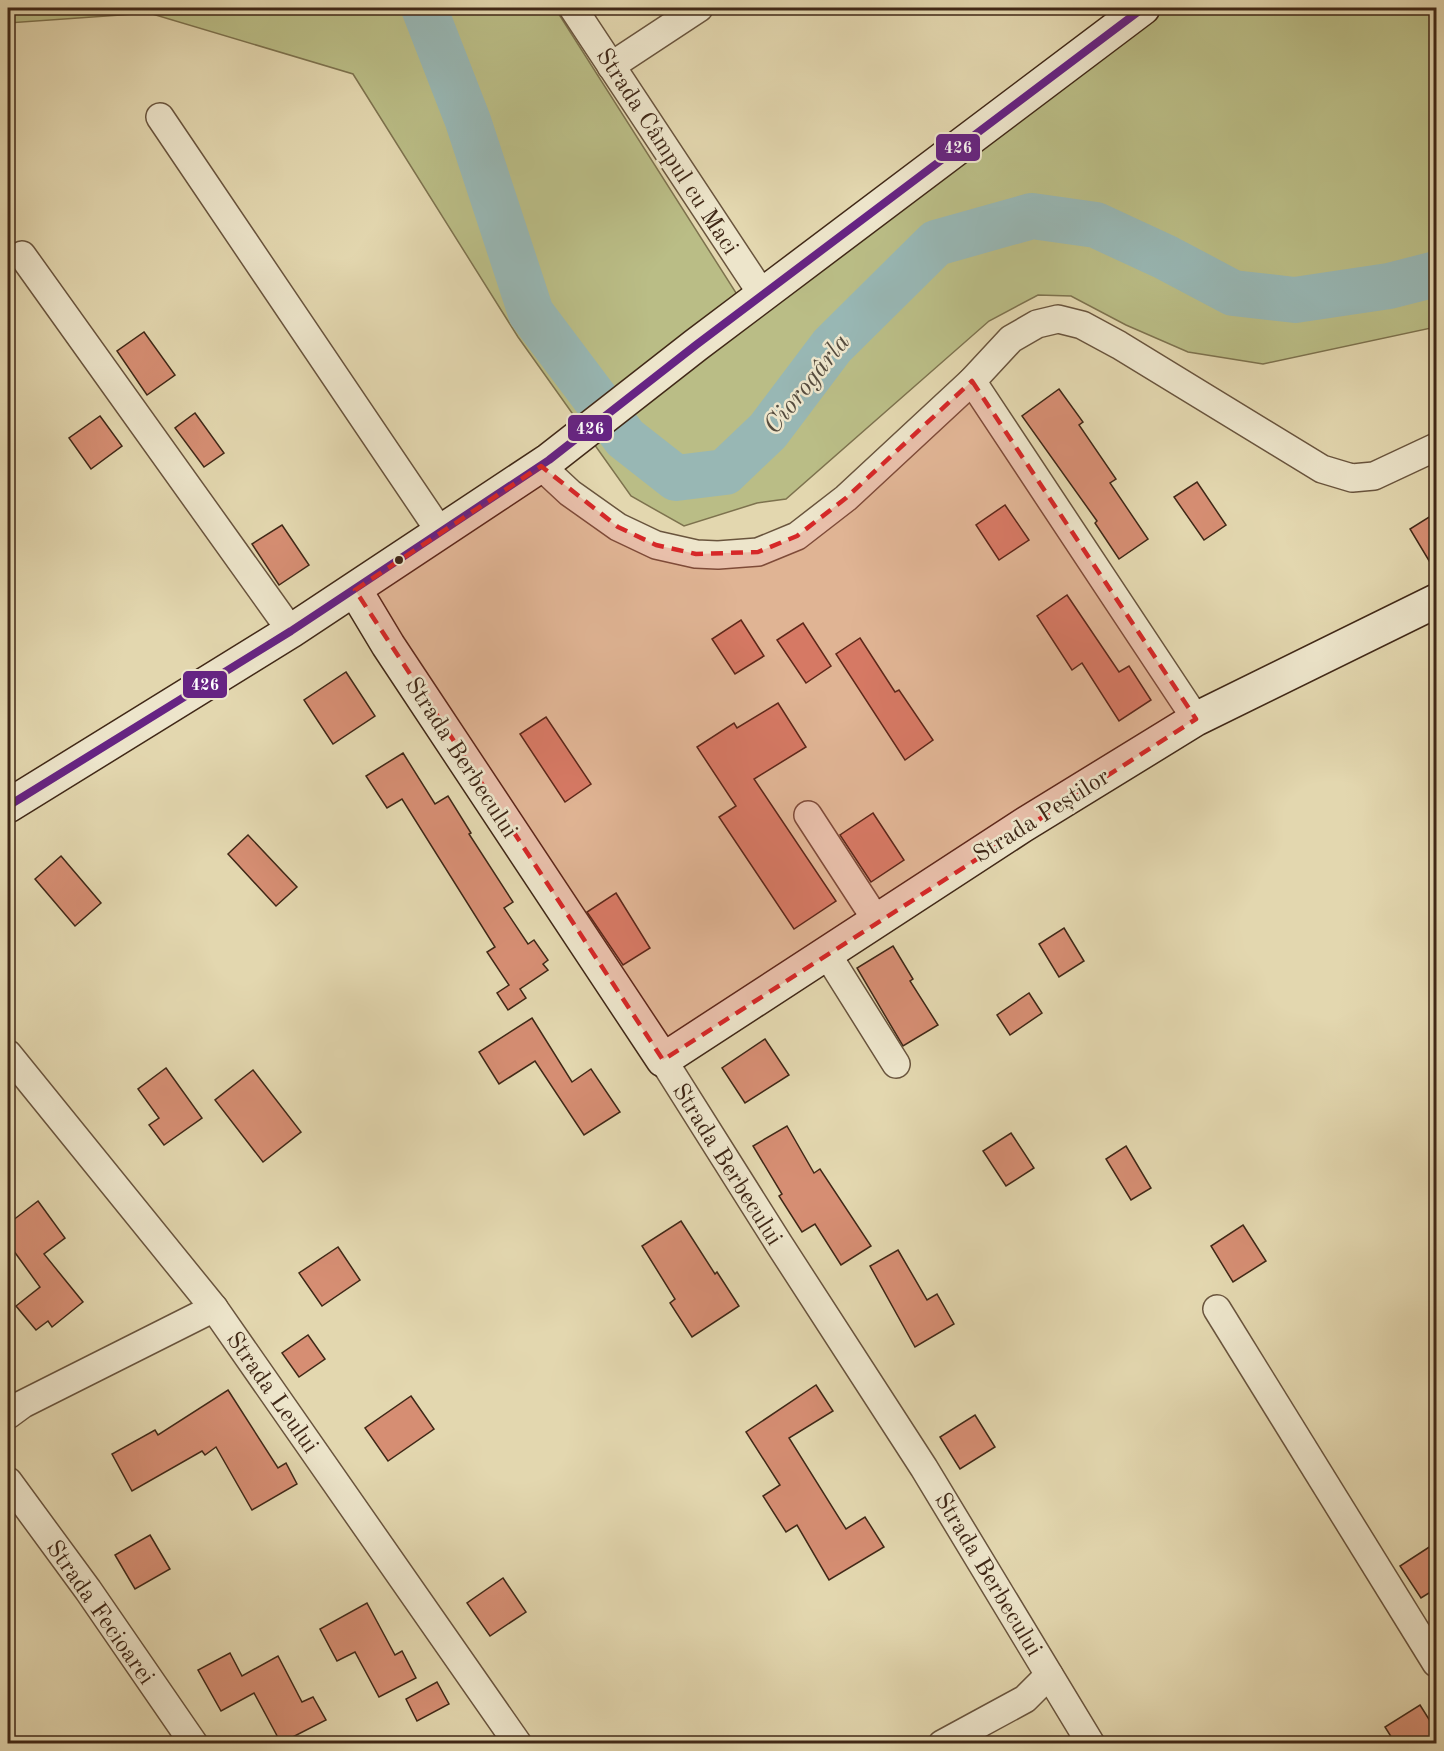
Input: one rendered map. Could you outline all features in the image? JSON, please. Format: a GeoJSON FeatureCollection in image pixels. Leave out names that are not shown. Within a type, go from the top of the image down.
{"type":"FeatureCollection","features":[{"type":"Feature","properties":{"kind":"street","name":"Strada Câmpul cu Maci"},"geometry":{"type":"LineString","coordinates":[[573,8],[762,294]]}},
{"type":"Feature","properties":{"kind":"street"},"geometry":{"type":"LineString","coordinates":[[611,66],[699,8]]}},
{"type":"Feature","properties":{"kind":"street"},"geometry":{"type":"LineString","coordinates":[[8,806],[291,631],[545,463],[762,294],[1143,8]]}},
{"type":"Feature","properties":{"kind":"street"},"geometry":{"type":"LineString","coordinates":[[160,117],[441,533]]}},
{"type":"Feature","properties":{"kind":"street"},"geometry":{"type":"LineString","coordinates":[[22,255],[291,631]]}},
{"type":"Feature","properties":{"kind":"street"},"geometry":{"type":"LineString","coordinates":[[545,463],[570,493],[618,527],[656,545],[696,554],[758,552],[796,536],[846,498],[972,381],[1011,339],[1037,324],[1058,318],[1082,325],[1119,345],[1323,469],[1352,478],[1374,476],[1437,447]]}},
{"type":"Feature","properties":{"kind":"street"},"geometry":{"type":"LineString","coordinates":[[972,381],[1196,719]]}},
{"type":"Feature","properties":{"kind":"street","name":"Strada Berbecului"},"geometry":{"type":"LineString","coordinates":[[355,590],[394,655],[663,1060],[924,1468],[1091,1743]]}},
{"type":"Feature","properties":{"kind":"street","name":"Strada Peștilor"},"geometry":{"type":"LineString","coordinates":[[663,1060],[1022,826],[1196,719],[1437,601]]}},
{"type":"Feature","properties":{"kind":"street"},"geometry":{"type":"LineString","coordinates":[[808,815],[877,921]]}},
{"type":"Feature","properties":{"kind":"street"},"geometry":{"type":"LineString","coordinates":[[827,954],[896,1064]]}},
{"type":"Feature","properties":{"kind":"street","name":"Strada Leului"},"geometry":{"type":"LineString","coordinates":[[8,1054],[214,1308],[518,1743]]}},
{"type":"Feature","properties":{"kind":"street"},"geometry":{"type":"LineString","coordinates":[[8,1415],[23,1404],[214,1308]]}},
{"type":"Feature","properties":{"kind":"street"},"geometry":{"type":"LineString","coordinates":[[1217,1309],[1437,1662]]}},
{"type":"Feature","properties":{"kind":"street","name":"Strada Fecioarei"},"geometry":{"type":"LineString","coordinates":[[8,1481],[88,1590],[194,1743]]}},
{"type":"Feature","properties":{"kind":"street"},"geometry":{"type":"LineString","coordinates":[[942,1743],[1025,1699],[1049,1675]]}},
{"type":"Feature","properties":{"kind":"highlighted area"},"geometry":{"type":"Polygon","coordinates":[[[972,381],[1196,719],[663,1060],[355,590],[541,466],[618,527],[656,545],[696,554],[758,552],[797,536],[846,498],[972,381]]]}},
{"type":"Feature","properties":{"kind":"green space"},"geometry":{"type":"Polygon","coordinates":[[[8,8],[555,8],[750,315],[1155,8],[1436,8],[1436,327],[1263,364],[1188,352],[1126,325],[1071,296],[1038,295],[989,321],[786,499],[757,503],[684,526],[631,496],[518,337],[353,74],[149,13],[8,23],[8,8]]]}},
{"type":"Feature","properties":{"kind":"building"},"geometry":{"type":"Polygon","coordinates":[[[144,332],[175,375],[147,395],[117,351],[144,332]]]}},
{"type":"Feature","properties":{"kind":"building"},"geometry":{"type":"Polygon","coordinates":[[[1059,389],[1083,422],[1079,425],[1116,479],[1110,483],[1148,539],[1119,559],[1095,523],[1097,521],[1022,416],[1059,389]]]}},
{"type":"Feature","properties":{"kind":"building"},"geometry":{"type":"Polygon","coordinates":[[[195,413],[224,453],[204,467],[175,428],[195,413]]]}},
{"type":"Feature","properties":{"kind":"building"},"geometry":{"type":"Polygon","coordinates":[[[100,416],[122,446],[91,469],[69,438],[100,416]]]}},
{"type":"Feature","properties":{"kind":"building"},"geometry":{"type":"Polygon","coordinates":[[[1197,482],[1226,525],[1204,540],[1174,497],[1197,482]]]}},
{"type":"Feature","properties":{"kind":"building"},"geometry":{"type":"Polygon","coordinates":[[[1005,505],[1029,540],[999,560],[976,525],[1005,505]]]}},
{"type":"Feature","properties":{"kind":"building"},"geometry":{"type":"Polygon","coordinates":[[[1437,512],[1437,574],[1410,529],[1437,512]]]}},
{"type":"Feature","properties":{"kind":"building"},"geometry":{"type":"Polygon","coordinates":[[[282,525],[309,565],[279,585],[252,544],[282,525]]]}},
{"type":"Feature","properties":{"kind":"building"},"geometry":{"type":"Polygon","coordinates":[[[1067,595],[1119,672],[1129,666],[1151,700],[1119,721],[1082,663],[1072,670],[1037,616],[1067,595]]]}},
{"type":"Feature","properties":{"kind":"building"},"geometry":{"type":"Polygon","coordinates":[[[741,620],[764,656],[735,674],[712,639],[741,620]]]}},
{"type":"Feature","properties":{"kind":"building"},"geometry":{"type":"Polygon","coordinates":[[[803,623],[831,666],[806,683],[777,640],[803,623]]]}},
{"type":"Feature","properties":{"kind":"building"},"geometry":{"type":"Polygon","coordinates":[[[860,638],[895,692],[899,690],[933,740],[905,760],[836,654],[860,638]]]}},
{"type":"Feature","properties":{"kind":"building"},"geometry":{"type":"Polygon","coordinates":[[[346,672],[375,716],[333,744],[304,700],[346,672]]]}},
{"type":"Feature","properties":{"kind":"building"},"geometry":{"type":"Polygon","coordinates":[[[778,703],[806,747],[754,779],[836,901],[794,929],[719,817],[736,806],[697,747],[734,723],[737,728],[778,703]]]}},
{"type":"Feature","properties":{"kind":"building"},"geometry":{"type":"Polygon","coordinates":[[[546,717],[591,784],[565,802],[520,734],[546,717]]]}},
{"type":"Feature","properties":{"kind":"building"},"geometry":{"type":"Polygon","coordinates":[[[403,753],[435,804],[448,796],[471,833],[469,834],[513,902],[504,908],[528,944],[534,940],[548,960],[543,964],[548,970],[520,989],[526,998],[508,1010],[497,993],[509,985],[487,952],[495,947],[402,799],[387,808],[366,776],[403,753]]]}},
{"type":"Feature","properties":{"kind":"building"},"geometry":{"type":"Polygon","coordinates":[[[873,813],[904,860],[871,882],[840,835],[873,813]]]}},
{"type":"Feature","properties":{"kind":"building"},"geometry":{"type":"Polygon","coordinates":[[[248,835],[297,887],[276,906],[228,854],[248,835]]]}},
{"type":"Feature","properties":{"kind":"building"},"geometry":{"type":"Polygon","coordinates":[[[61,856],[101,903],[75,926],[35,879],[61,856]]]}},
{"type":"Feature","properties":{"kind":"building"},"geometry":{"type":"Polygon","coordinates":[[[616,893],[650,948],[623,965],[587,912],[616,893]]]}},
{"type":"Feature","properties":{"kind":"building"},"geometry":{"type":"Polygon","coordinates":[[[1064,928],[1084,961],[1059,977],[1039,944],[1064,928]]]}},
{"type":"Feature","properties":{"kind":"building"},"geometry":{"type":"Polygon","coordinates":[[[893,946],[913,979],[910,981],[938,1025],[903,1046],[857,968],[893,946]]]}},
{"type":"Feature","properties":{"kind":"building"},"geometry":{"type":"Polygon","coordinates":[[[1029,993],[1042,1013],[1010,1035],[997,1015],[1029,993]]]}},
{"type":"Feature","properties":{"kind":"building"},"geometry":{"type":"Polygon","coordinates":[[[532,1018],[572,1082],[591,1069],[620,1112],[584,1135],[535,1061],[499,1084],[479,1052],[532,1018]]]}},
{"type":"Feature","properties":{"kind":"building"},"geometry":{"type":"Polygon","coordinates":[[[765,1039],[789,1075],[745,1103],[722,1068],[765,1039]]]}},
{"type":"Feature","properties":{"kind":"building"},"geometry":{"type":"Polygon","coordinates":[[[166,1068],[202,1118],[164,1145],[149,1125],[159,1118],[138,1089],[166,1068]]]}},
{"type":"Feature","properties":{"kind":"building"},"geometry":{"type":"Polygon","coordinates":[[[253,1070],[301,1132],[263,1162],[215,1100],[253,1070]]]}},
{"type":"Feature","properties":{"kind":"building"},"geometry":{"type":"Polygon","coordinates":[[[787,1126],[814,1173],[820,1169],[871,1246],[841,1265],[815,1224],[802,1232],[779,1196],[782,1194],[753,1146],[787,1126]]]}},
{"type":"Feature","properties":{"kind":"building"},"geometry":{"type":"Polygon","coordinates":[[[1011,1133],[1034,1168],[1006,1186],[983,1151],[1011,1133]]]}},
{"type":"Feature","properties":{"kind":"building"},"geometry":{"type":"Polygon","coordinates":[[[1126,1146],[1151,1188],[1131,1200],[1106,1159],[1126,1146]]]}},
{"type":"Feature","properties":{"kind":"building"},"geometry":{"type":"Polygon","coordinates":[[[38,1201],[65,1238],[44,1254],[83,1302],[52,1327],[48,1321],[36,1330],[16,1306],[40,1287],[8,1243],[8,1224],[38,1201]]]}},
{"type":"Feature","properties":{"kind":"building"},"geometry":{"type":"Polygon","coordinates":[[[681,1221],[739,1306],[692,1337],[670,1303],[675,1299],[642,1246],[681,1221]]]}},
{"type":"Feature","properties":{"kind":"building"},"geometry":{"type":"Polygon","coordinates":[[[1243,1225],[1266,1261],[1233,1282],[1211,1246],[1243,1225]]]}},
{"type":"Feature","properties":{"kind":"building"},"geometry":{"type":"Polygon","coordinates":[[[338,1247],[360,1280],[322,1306],[299,1273],[338,1247]]]}},
{"type":"Feature","properties":{"kind":"building"},"geometry":{"type":"Polygon","coordinates":[[[898,1250],[927,1300],[937,1294],[954,1324],[915,1347],[870,1266],[898,1250]]]}},
{"type":"Feature","properties":{"kind":"building"},"geometry":{"type":"Polygon","coordinates":[[[308,1335],[325,1359],[299,1377],[282,1353],[308,1335]]]}},
{"type":"Feature","properties":{"kind":"building"},"geometry":{"type":"Polygon","coordinates":[[[816,1385],[833,1411],[789,1438],[846,1529],[865,1517],[884,1547],[829,1580],[797,1525],[786,1532],[763,1496],[780,1485],[746,1432],[816,1385]]]}},
{"type":"Feature","properties":{"kind":"building"},"geometry":{"type":"Polygon","coordinates":[[[228,1390],[278,1468],[286,1463],[297,1484],[252,1510],[216,1447],[205,1455],[202,1451],[132,1491],[112,1454],[155,1430],[158,1435],[228,1390]]]}},
{"type":"Feature","properties":{"kind":"building"},"geometry":{"type":"Polygon","coordinates":[[[411,1396],[434,1429],[388,1461],[365,1428],[411,1396]]]}},
{"type":"Feature","properties":{"kind":"building"},"geometry":{"type":"Polygon","coordinates":[[[975,1415],[995,1447],[960,1469],[940,1437],[975,1415]]]}},
{"type":"Feature","properties":{"kind":"building"},"geometry":{"type":"Polygon","coordinates":[[[150,1535],[170,1569],[135,1589],[115,1555],[150,1535]]]}},
{"type":"Feature","properties":{"kind":"building"},"geometry":{"type":"Polygon","coordinates":[[[1437,1542],[1437,1588],[1421,1598],[1400,1566],[1437,1542]]]}},
{"type":"Feature","properties":{"kind":"building"},"geometry":{"type":"Polygon","coordinates":[[[503,1578],[526,1612],[490,1636],[467,1603],[503,1578]]]}},
{"type":"Feature","properties":{"kind":"building"},"geometry":{"type":"Polygon","coordinates":[[[367,1603],[395,1655],[402,1651],[416,1678],[379,1697],[355,1652],[337,1661],[320,1629],[367,1603]]]}},
{"type":"Feature","properties":{"kind":"building"},"geometry":{"type":"Polygon","coordinates":[[[230,1653],[242,1676],[278,1656],[302,1702],[313,1697],[326,1720],[281,1743],[254,1693],[221,1711],[198,1670],[230,1653]]]}},
{"type":"Feature","properties":{"kind":"building"},"geometry":{"type":"Polygon","coordinates":[[[437,1682],[449,1704],[417,1721],[406,1699],[437,1682]]]}},
{"type":"Feature","properties":{"kind":"building"},"geometry":{"type":"Polygon","coordinates":[[[1420,1705],[1437,1732],[1437,1743],[1395,1743],[1385,1727],[1420,1705]]]}},
{"type":"Feature","properties":{"kind":"waterway","name":"Ciorogârla"},"geometry":{"type":"LineString","coordinates":[[424,8],[468,121],[531,313],[625,438],[676,478],[725,472],[768,431],[832,346],[936,243],[1032,216],[1096,225],[1165,257],[1233,293],[1295,300],[1389,286],[1436,274]]}},
{"type":"Feature","properties":{"kind":"transit line","name":"426"},"geometry":{"type":"LineString","coordinates":[[8,806],[291,631],[549,460],[696,345],[1143,8]]}}]}
